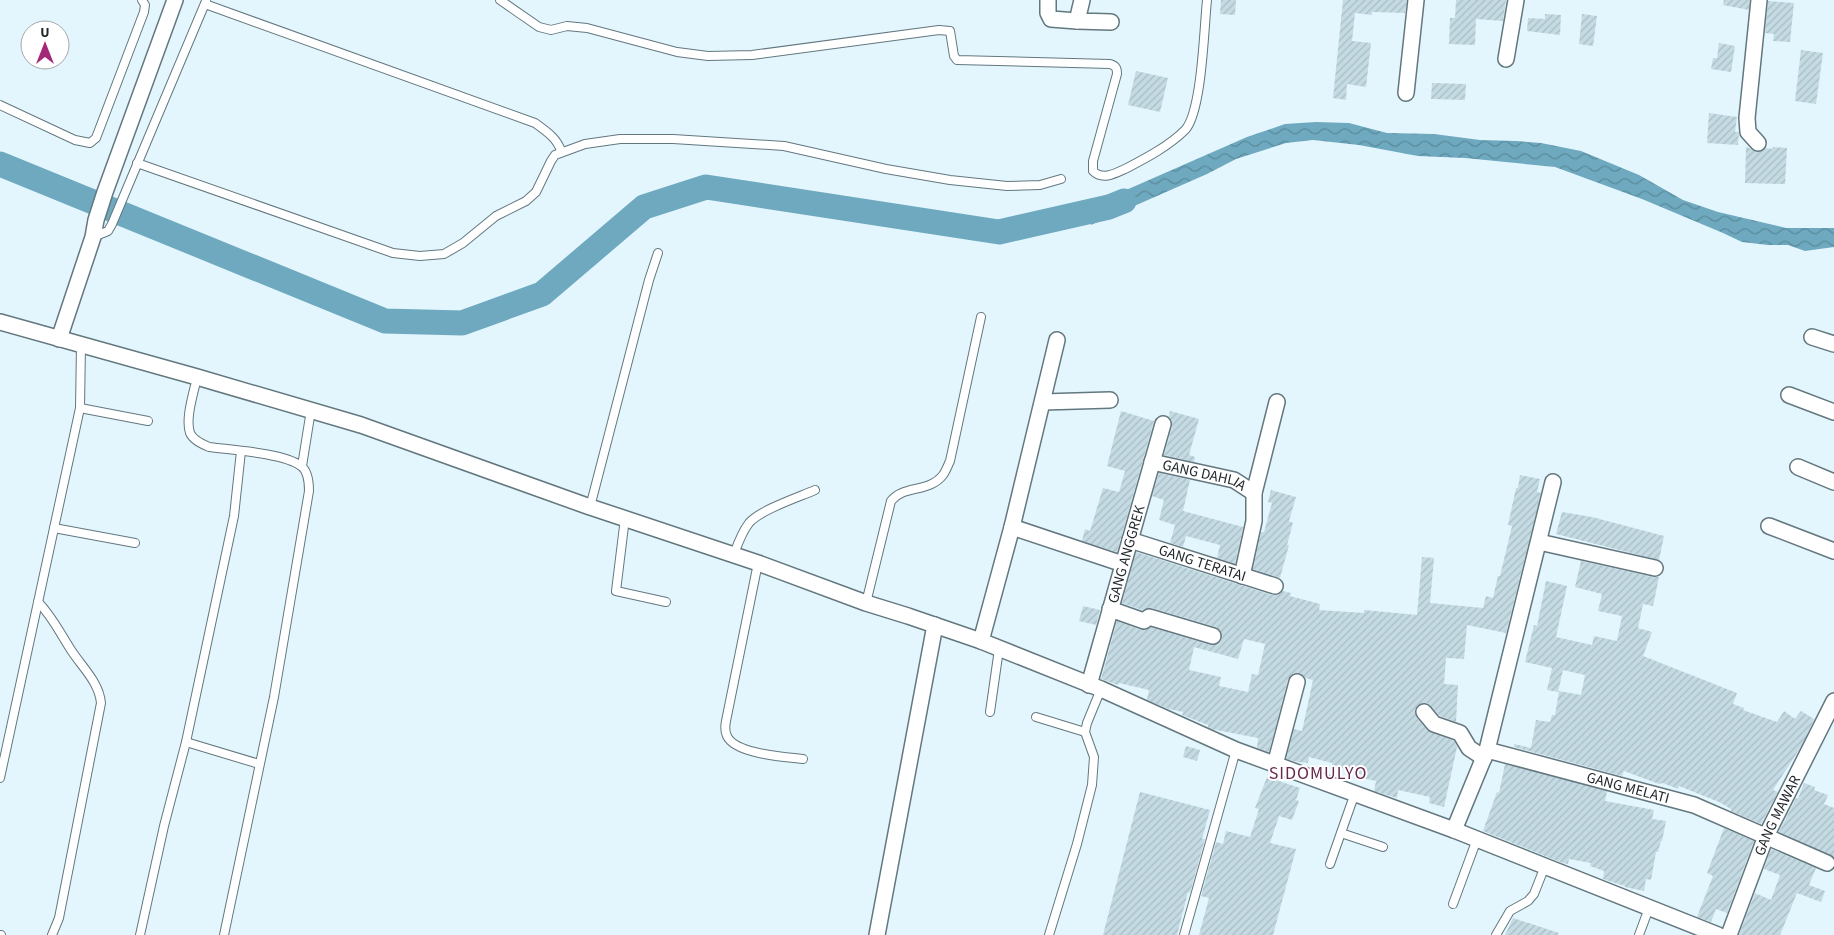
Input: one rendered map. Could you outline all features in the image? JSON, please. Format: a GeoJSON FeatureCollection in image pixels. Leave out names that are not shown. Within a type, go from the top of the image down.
{"type":"FeatureCollection","features":[{"type":"Feature","properties":{"kind":"street"},"geometry":{"type":"LineString","coordinates":[[59,339],[94,237],[96,220],[105,192],[175,0]]}},
{"type":"Feature","properties":{"kind":"street"},"geometry":{"type":"LineString","coordinates":[[1048,0],[1048,13],[1051,19],[1111,22]]}},
{"type":"Feature","properties":{"kind":"street"},"geometry":{"type":"LineString","coordinates":[[1077,21],[1082,0]]}},
{"type":"Feature","properties":{"kind":"street"},"geometry":{"type":"LineString","coordinates":[[1406,93],[1416,0]]}},
{"type":"Feature","properties":{"kind":"street"},"geometry":{"type":"LineString","coordinates":[[1506,59],[1516,0]]}},
{"type":"Feature","properties":{"kind":"street"},"geometry":{"type":"LineString","coordinates":[[1758,143],[1748,132],[1747,118],[1759,0]]}},
{"type":"Feature","properties":{"kind":"street"},"geometry":{"type":"LineString","coordinates":[[0,322],[361,425],[590,507],[758,562],[866,603],[981,641],[1095,687],[1236,750],[1454,830],[1718,935]]}},
{"type":"Feature","properties":{"kind":"street"},"geometry":{"type":"LineString","coordinates":[[1812,337],[1834,344]]}},
{"type":"Feature","properties":{"kind":"street"},"geometry":{"type":"LineString","coordinates":[[981,641],[1044,402],[1057,340]]}},
{"type":"Feature","properties":{"kind":"street"},"geometry":{"type":"LineString","coordinates":[[1789,395],[1834,412]]}},
{"type":"Feature","properties":{"kind":"street"},"geometry":{"type":"LineString","coordinates":[[1044,402],[1110,400]]}},
{"type":"Feature","properties":{"kind":"street"},"geometry":{"type":"LineString","coordinates":[[1242,576],[1254,521],[1254,493],[1277,402]]}},
{"type":"Feature","properties":{"kind":"street","name":"GANG ANGGREK"},"geometry":{"type":"LineString","coordinates":[[1095,687],[1110,610],[1163,424]]}},
{"type":"Feature","properties":{"kind":"street","name":"GANG DAHLIA"},"geometry":{"type":"LineString","coordinates":[[1152,462],[1234,480],[1254,493]]}},
{"type":"Feature","properties":{"kind":"street"},"geometry":{"type":"LineString","coordinates":[[1798,467],[1834,482]]}},
{"type":"Feature","properties":{"kind":"street"},"geometry":{"type":"LineString","coordinates":[[1454,830],[1486,754],[1553,482]]}},
{"type":"Feature","properties":{"kind":"street"},"geometry":{"type":"LineString","coordinates":[[1769,526],[1834,550]]}},
{"type":"Feature","properties":{"kind":"street"},"geometry":{"type":"LineString","coordinates":[[1012,528],[1123,564]]}},
{"type":"Feature","properties":{"kind":"street","name":"GANG TERATAI"},"geometry":{"type":"LineString","coordinates":[[1130,540],[1275,586]]}},
{"type":"Feature","properties":{"kind":"street"},"geometry":{"type":"LineString","coordinates":[[1539,542],[1654,568]]}},
{"type":"Feature","properties":{"kind":"street"},"geometry":{"type":"LineString","coordinates":[[1110,610],[1144,621],[1149,617],[1214,636]]}},
{"type":"Feature","properties":{"kind":"street"},"geometry":{"type":"LineString","coordinates":[[877,935],[935,625]]}},
{"type":"Feature","properties":{"kind":"street"},"geometry":{"type":"LineString","coordinates":[[1275,765],[1297,682]]}},
{"type":"Feature","properties":{"kind":"street","name":"GANG MAWAR"},"geometry":{"type":"LineString","coordinates":[[1729,935],[1766,836],[1834,701]]}},
{"type":"Feature","properties":{"kind":"street"},"geometry":{"type":"LineString","coordinates":[[1424,712],[1434,724],[1460,733],[1468,748],[1486,754]]}},
{"type":"Feature","properties":{"kind":"street","name":"GANG MELATI"},"geometry":{"type":"LineString","coordinates":[[1486,754],[1694,805],[1827,863]]}},
{"type":"Feature","properties":{"kind":"lane"},"geometry":{"type":"LineString","coordinates":[[0,105],[75,140],[90,143],[96,138],[144,12],[145,5],[142,0]]}},
{"type":"Feature","properties":{"kind":"lane"},"geometry":{"type":"LineString","coordinates":[[500,0],[546,30],[567,26],[587,28],[677,52],[708,56],[752,55],[939,30],[950,31],[954,56],[958,60],[1114,65],[1117,69],[1116,74],[1093,161],[1093,171],[1097,175],[1105,176],[1132,165],[1164,146],[1185,130],[1190,123],[1197,101],[1207,0]]}},
{"type":"Feature","properties":{"kind":"lane"},"geometry":{"type":"LineString","coordinates":[[94,237],[108,231],[112,224],[205,2],[535,124],[549,133],[559,144],[561,151]]}},
{"type":"Feature","properties":{"kind":"lane"},"geometry":{"type":"LineString","coordinates":[[137,163],[393,253],[420,256],[444,254],[463,243],[496,216],[526,201],[536,192],[550,161],[561,151],[585,144],[620,139],[683,139],[784,146],[886,169],[959,181],[1007,186],[1040,185],[1061,179]]}},
{"type":"Feature","properties":{"kind":"lane"},"geometry":{"type":"LineString","coordinates":[[590,507],[649,280],[658,253]]}},
{"type":"Feature","properties":{"kind":"lane"},"geometry":{"type":"LineString","coordinates":[[866,603],[891,501],[900,494],[922,489],[934,483],[944,475],[950,461],[981,318]]}},
{"type":"Feature","properties":{"kind":"lane"},"geometry":{"type":"LineString","coordinates":[[0,778],[80,408],[81,345]]}},
{"type":"Feature","properties":{"kind":"lane"},"geometry":{"type":"LineString","coordinates":[[197,377],[189,422],[191,434],[198,442],[209,447],[284,458],[302,466]]}},
{"type":"Feature","properties":{"kind":"lane"},"geometry":{"type":"LineString","coordinates":[[80,408],[148,421]]}},
{"type":"Feature","properties":{"kind":"lane"},"geometry":{"type":"LineString","coordinates":[[224,935],[274,697],[309,491],[309,479],[302,466],[311,410]]}},
{"type":"Feature","properties":{"kind":"lane"},"geometry":{"type":"LineString","coordinates":[[140,935],[164,826],[186,742],[234,516],[241,451]]}},
{"type":"Feature","properties":{"kind":"lane"},"geometry":{"type":"LineString","coordinates":[[734,554],[740,538],[750,521],[767,511],[815,490]]}},
{"type":"Feature","properties":{"kind":"lane"},"geometry":{"type":"LineString","coordinates":[[625,518],[616,591],[666,602]]}},
{"type":"Feature","properties":{"kind":"lane"},"geometry":{"type":"LineString","coordinates":[[54,528],[135,543]]}},
{"type":"Feature","properties":{"kind":"lane"},"geometry":{"type":"LineString","coordinates":[[758,562],[725,732],[727,738],[737,746],[755,752],[803,759]]}},
{"type":"Feature","properties":{"kind":"lane"},"geometry":{"type":"LineString","coordinates":[[38,602],[49,613],[97,687],[101,703],[59,918],[52,935]]}},
{"type":"Feature","properties":{"kind":"lane"},"geometry":{"type":"LineString","coordinates":[[990,712],[1000,648]]}},
{"type":"Feature","properties":{"kind":"lane"},"geometry":{"type":"LineString","coordinates":[[1049,935],[1077,844],[1092,785],[1094,758],[1085,732],[1095,687]]}},
{"type":"Feature","properties":{"kind":"lane"},"geometry":{"type":"LineString","coordinates":[[1036,717],[1085,732]]}},
{"type":"Feature","properties":{"kind":"lane"},"geometry":{"type":"LineString","coordinates":[[186,742],[260,764]]}},
{"type":"Feature","properties":{"kind":"lane"},"geometry":{"type":"LineString","coordinates":[[1184,935],[1236,750]]}},
{"type":"Feature","properties":{"kind":"lane"},"geometry":{"type":"LineString","coordinates":[[1330,864],[1355,794]]}},
{"type":"Feature","properties":{"kind":"lane"},"geometry":{"type":"LineString","coordinates":[[1340,833],[1383,847]]}},
{"type":"Feature","properties":{"kind":"lane"},"geometry":{"type":"LineString","coordinates":[[1453,904],[1477,839]]}},
{"type":"Feature","properties":{"kind":"lane"},"geometry":{"type":"LineString","coordinates":[[1496,935],[1510,911],[1528,901],[1534,894],[1545,866]]}},
{"type":"Feature","properties":{"kind":"lane"},"geometry":{"type":"LineString","coordinates":[[1639,935],[1649,908]]}},
{"type":"Feature","properties":{"kind":"water"},"geometry":{"type":"Polygon","coordinates":[[[1316,122],[1349,123],[1387,133],[1434,134],[1480,140],[1541,143],[1581,151],[1639,175],[1683,200],[1718,212],[1786,228],[1834,228],[1834,247],[1805,251],[1788,245],[1742,242],[1642,199],[1555,167],[1465,158],[1418,156],[1359,145],[1313,140],[1286,143],[1236,159],[1207,174],[1091,225],[1094,207],[1117,194],[1247,137],[1285,124],[1316,122]]]}},
{"type":"Feature","properties":{"kind":"building"},"geometry":{"type":"Polygon","coordinates":[[[1221,0],[1236,0],[1235,15],[1220,14],[1221,0]]]}},
{"type":"Feature","properties":{"kind":"building"},"geometry":{"type":"Polygon","coordinates":[[[1343,0],[1407,0],[1405,13],[1372,12],[1372,15],[1355,13],[1352,41],[1371,43],[1366,87],[1347,84],[1346,100],[1333,98],[1343,0]]]}},
{"type":"Feature","properties":{"kind":"building"},"geometry":{"type":"Polygon","coordinates":[[[1456,0],[1506,0],[1503,21],[1476,19],[1475,45],[1449,44],[1450,18],[1455,18],[1456,0]]]}},
{"type":"Feature","properties":{"kind":"building"},"geometry":{"type":"Polygon","coordinates":[[[1724,0],[1750,0],[1749,10],[1723,5],[1724,0]]]}},
{"type":"Feature","properties":{"kind":"building"},"geometry":{"type":"Polygon","coordinates":[[[1768,1],[1794,3],[1790,42],[1773,41],[1774,34],[1765,33],[1768,1]]]}},
{"type":"Feature","properties":{"kind":"building"},"geometry":{"type":"Polygon","coordinates":[[[1545,14],[1561,15],[1560,35],[1527,31],[1528,18],[1545,19],[1545,14]]]}},
{"type":"Feature","properties":{"kind":"building"},"geometry":{"type":"Polygon","coordinates":[[[1582,14],[1597,16],[1593,46],[1579,44],[1582,14]]]}},
{"type":"Feature","properties":{"kind":"building"},"geometry":{"type":"Polygon","coordinates":[[[1719,43],[1735,46],[1731,72],[1711,69],[1713,58],[1717,58],[1719,43]]]}},
{"type":"Feature","properties":{"kind":"building"},"geometry":{"type":"Polygon","coordinates":[[[1801,50],[1823,53],[1816,104],[1795,101],[1801,50]]]}},
{"type":"Feature","properties":{"kind":"building"},"geometry":{"type":"Polygon","coordinates":[[[1136,71],[1168,78],[1160,112],[1128,105],[1136,71]]]}},
{"type":"Feature","properties":{"kind":"building"},"geometry":{"type":"Polygon","coordinates":[[[1432,83],[1466,84],[1465,100],[1431,99],[1432,83]]]}},
{"type":"Feature","properties":{"kind":"building"},"geometry":{"type":"Polygon","coordinates":[[[1709,113],[1737,117],[1735,132],[1739,132],[1738,145],[1707,143],[1709,113]]]}},
{"type":"Feature","properties":{"kind":"building"},"geometry":{"type":"Polygon","coordinates":[[[1746,147],[1760,152],[1765,148],[1787,148],[1785,184],[1745,183],[1746,147]]]}},
{"type":"Feature","properties":{"kind":"building"},"geometry":{"type":"Polygon","coordinates":[[[1121,411],[1154,421],[1117,552],[1082,541],[1085,529],[1090,531],[1103,488],[1119,492],[1125,471],[1107,466],[1121,411]]]}},
{"type":"Feature","properties":{"kind":"building"},"geometry":{"type":"Polygon","coordinates":[[[1170,411],[1199,419],[1189,455],[1195,457],[1194,462],[1164,455],[1172,427],[1172,421],[1169,417],[1170,411]]]}},
{"type":"Feature","properties":{"kind":"building"},"geometry":{"type":"Polygon","coordinates":[[[1159,473],[1190,480],[1183,511],[1243,527],[1235,564],[1217,558],[1220,545],[1186,536],[1183,547],[1170,543],[1175,525],[1159,520],[1164,500],[1152,496],[1159,473]]]}},
{"type":"Feature","properties":{"kind":"building"},"geometry":{"type":"Polygon","coordinates":[[[1520,475],[1540,479],[1537,492],[1541,493],[1506,633],[1467,625],[1464,659],[1446,658],[1444,684],[1458,685],[1456,722],[1440,716],[1427,703],[1418,705],[1415,709],[1417,718],[1427,730],[1454,741],[1457,747],[1444,807],[1429,803],[1430,797],[1398,790],[1397,798],[1374,791],[1376,781],[1362,778],[1363,775],[1351,772],[1351,770],[1332,766],[1332,763],[1309,757],[1308,763],[1286,759],[1294,729],[1302,731],[1313,680],[1305,678],[1300,673],[1294,673],[1288,680],[1269,752],[1257,748],[1258,738],[1211,729],[1208,725],[1182,715],[1183,712],[1169,709],[1147,700],[1149,690],[1119,683],[1118,685],[1101,679],[1117,621],[1141,630],[1151,627],[1210,645],[1219,643],[1222,638],[1220,630],[1216,627],[1152,608],[1142,610],[1122,603],[1136,552],[1272,595],[1277,595],[1283,591],[1291,593],[1290,596],[1320,604],[1319,610],[1364,613],[1364,610],[1417,615],[1422,557],[1434,558],[1430,603],[1483,608],[1486,596],[1493,598],[1498,576],[1500,576],[1512,526],[1508,525],[1516,488],[1518,488],[1520,475]],[[1244,639],[1238,659],[1194,647],[1189,670],[1221,677],[1219,686],[1248,692],[1252,674],[1258,675],[1265,644],[1244,639]]]}},
{"type":"Feature","properties":{"kind":"building"},"geometry":{"type":"Polygon","coordinates":[[[1271,490],[1296,497],[1289,521],[1293,523],[1287,545],[1289,545],[1280,578],[1253,569],[1261,532],[1264,532],[1272,503],[1268,502],[1271,490]]]}},
{"type":"Feature","properties":{"kind":"building"},"geometry":{"type":"Polygon","coordinates":[[[1562,512],[1592,517],[1664,536],[1659,560],[1556,534],[1562,512]]]}},
{"type":"Feature","properties":{"kind":"building"},"geometry":{"type":"Polygon","coordinates":[[[1581,561],[1659,577],[1653,606],[1643,604],[1638,628],[1652,632],[1643,656],[1737,693],[1733,704],[1744,708],[1743,710],[1777,722],[1784,711],[1795,719],[1801,711],[1814,719],[1802,745],[1773,790],[1778,792],[1761,824],[1731,811],[1731,809],[1719,802],[1679,786],[1678,789],[1663,783],[1659,784],[1624,771],[1622,776],[1514,747],[1514,744],[1531,748],[1536,720],[1550,722],[1552,715],[1555,715],[1559,691],[1581,695],[1585,675],[1563,670],[1558,692],[1547,690],[1552,668],[1525,662],[1534,625],[1537,626],[1546,581],[1567,586],[1556,637],[1592,645],[1594,636],[1617,641],[1622,616],[1598,611],[1602,594],[1575,587],[1581,561]]]}},
{"type":"Feature","properties":{"kind":"building"},"geometry":{"type":"Polygon","coordinates":[[[1083,606],[1100,610],[1096,625],[1079,621],[1083,606]]]}},
{"type":"Feature","properties":{"kind":"building"},"geometry":{"type":"Polygon","coordinates":[[[1186,746],[1200,750],[1197,761],[1183,757],[1186,746]]]}},
{"type":"Feature","properties":{"kind":"building"},"geometry":{"type":"Polygon","coordinates":[[[1505,764],[1607,791],[1605,801],[1654,810],[1652,819],[1666,821],[1662,841],[1658,852],[1656,852],[1651,880],[1646,879],[1644,891],[1603,879],[1604,871],[1590,866],[1591,863],[1569,859],[1568,864],[1563,863],[1483,831],[1497,792],[1499,793],[1505,764]]]}},
{"type":"Feature","properties":{"kind":"building"},"geometry":{"type":"Polygon","coordinates":[[[1267,777],[1300,788],[1296,800],[1299,801],[1292,820],[1279,816],[1270,843],[1296,849],[1273,935],[1199,935],[1209,898],[1201,896],[1216,842],[1223,844],[1226,831],[1250,837],[1259,809],[1255,808],[1267,777]]]}},
{"type":"Feature","properties":{"kind":"building"},"geometry":{"type":"Polygon","coordinates":[[[1804,783],[1815,787],[1814,790],[1828,795],[1824,804],[1834,808],[1834,857],[1779,832],[1796,798],[1798,799],[1804,783]]]}},
{"type":"Feature","properties":{"kind":"building"},"geometry":{"type":"Polygon","coordinates":[[[1140,792],[1210,810],[1202,839],[1205,839],[1177,935],[1103,935],[1140,792]]]}},
{"type":"Feature","properties":{"kind":"building"},"geometry":{"type":"Polygon","coordinates":[[[1724,828],[1754,841],[1727,913],[1716,909],[1711,922],[1697,917],[1713,876],[1707,873],[1724,828]]]}},
{"type":"Feature","properties":{"kind":"building"},"geometry":{"type":"Polygon","coordinates":[[[1771,849],[1816,868],[1809,885],[1825,891],[1821,902],[1797,893],[1780,935],[1739,935],[1755,893],[1771,900],[1780,875],[1764,869],[1771,849]]]}},
{"type":"Feature","properties":{"kind":"building"},"geometry":{"type":"Polygon","coordinates":[[[1513,918],[1559,933],[1558,935],[1505,935],[1513,918]]]}},
{"type":"Feature","properties":{"kind":"waterway"},"geometry":{"type":"LineString","coordinates":[[0,164],[385,321],[462,323],[542,294],[644,207],[706,187],[999,232],[1109,207],[1124,201]]}},
{"type":"Feature","properties":{"kind":"district","name":"SIDOMULYO"},"geometry":{"type":"Point","coordinates":[1318,773]}}]}
